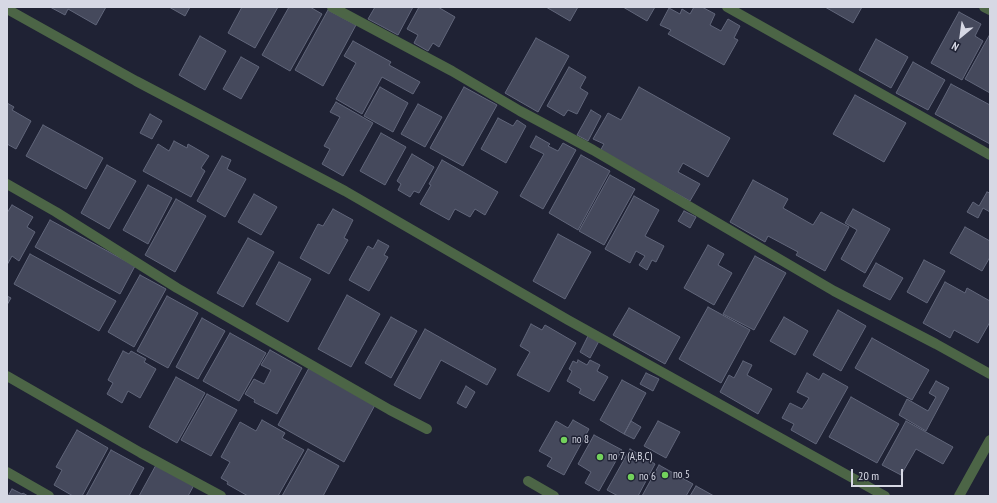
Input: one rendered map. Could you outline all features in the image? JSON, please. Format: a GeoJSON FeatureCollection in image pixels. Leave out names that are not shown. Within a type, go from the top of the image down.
{"type":"FeatureCollection","features":[{"type":"Feature","properties":{"kind":"street"},"geometry":{"type":"LineString","coordinates":[[332,7],[452,71],[520,111],[593,150],[834,291],[990,374]]}},
{"type":"Feature","properties":{"kind":"street"},"geometry":{"type":"LineString","coordinates":[[727,7],[990,155]]}},
{"type":"Feature","properties":{"kind":"street"},"geometry":{"type":"LineString","coordinates":[[984,7],[990,10]]}},
{"type":"Feature","properties":{"kind":"street"},"geometry":{"type":"LineString","coordinates":[[7,9],[136,81],[345,191],[568,320],[885,496]]}},
{"type":"Feature","properties":{"kind":"street"},"geometry":{"type":"LineString","coordinates":[[7,184],[56,212],[177,288],[390,410],[427,429]]}},
{"type":"Feature","properties":{"kind":"street"},"geometry":{"type":"LineString","coordinates":[[7,376],[141,453],[221,496]]}},
{"type":"Feature","properties":{"kind":"street"},"geometry":{"type":"LineString","coordinates":[[959,496],[990,440]]}},
{"type":"Feature","properties":{"kind":"street"},"geometry":{"type":"LineString","coordinates":[[7,472],[50,496]]}},
{"type":"Feature","properties":{"kind":"street"},"geometry":{"type":"LineString","coordinates":[[528,481],[554,496]]}},
{"type":"Feature","properties":{"kind":"building"},"geometry":{"type":"Polygon","coordinates":[[[50,7],[106,7],[96,25],[68,9],[65,15],[50,7]]]}},
{"type":"Feature","properties":{"kind":"building"},"geometry":{"type":"Polygon","coordinates":[[[169,7],[190,7],[185,16],[169,7]]]}},
{"type":"Feature","properties":{"kind":"building"},"geometry":{"type":"Polygon","coordinates":[[[242,7],[278,7],[255,48],[228,33],[242,7]]]}},
{"type":"Feature","properties":{"kind":"building"},"geometry":{"type":"Polygon","coordinates":[[[289,7],[310,7],[322,14],[290,71],[262,55],[289,7]]]}},
{"type":"Feature","properties":{"kind":"building"},"geometry":{"type":"Polygon","coordinates":[[[375,7],[413,7],[398,35],[368,19],[375,7]]]}},
{"type":"Feature","properties":{"kind":"building"},"geometry":{"type":"Polygon","coordinates":[[[419,7],[438,7],[455,17],[439,47],[433,43],[428,51],[414,43],[418,35],[407,29],[419,7]]]}},
{"type":"Feature","properties":{"kind":"building"},"geometry":{"type":"Polygon","coordinates":[[[546,7],[578,7],[570,21],[546,7]]]}},
{"type":"Feature","properties":{"kind":"building"},"geometry":{"type":"Polygon","coordinates":[[[623,7],[655,7],[647,21],[623,7]]]}},
{"type":"Feature","properties":{"kind":"building"},"geometry":{"type":"Polygon","coordinates":[[[694,7],[702,7],[715,14],[710,25],[721,31],[728,19],[740,26],[734,38],[738,40],[724,65],[668,34],[671,30],[660,25],[669,8],[680,14],[682,9],[690,14],[694,7]]]}},
{"type":"Feature","properties":{"kind":"building"},"geometry":{"type":"Polygon","coordinates":[[[825,7],[862,7],[853,23],[825,7]]]}},
{"type":"Feature","properties":{"kind":"building"},"geometry":{"type":"Polygon","coordinates":[[[328,10],[356,25],[323,86],[295,70],[328,10]]]}},
{"type":"Feature","properties":{"kind":"building"},"geometry":{"type":"Polygon","coordinates":[[[959,12],[981,24],[975,36],[983,41],[962,80],[931,63],[959,12]]]}},
{"type":"Feature","properties":{"kind":"building"},"geometry":{"type":"Polygon","coordinates":[[[990,34],[990,93],[965,79],[990,34]]]}},
{"type":"Feature","properties":{"kind":"building"},"geometry":{"type":"Polygon","coordinates":[[[200,36],[226,51],[205,90],[179,75],[200,36]]]}},
{"type":"Feature","properties":{"kind":"building"},"geometry":{"type":"Polygon","coordinates":[[[536,38],[569,56],[538,112],[505,93],[536,38]]]}},
{"type":"Feature","properties":{"kind":"building"},"geometry":{"type":"Polygon","coordinates":[[[876,39],[908,57],[891,88],[859,70],[876,39]]]}},
{"type":"Feature","properties":{"kind":"building"},"geometry":{"type":"Polygon","coordinates":[[[353,41],[391,62],[389,65],[420,82],[413,94],[382,77],[362,114],[336,99],[356,63],[344,56],[353,41]]]}},
{"type":"Feature","properties":{"kind":"building"},"geometry":{"type":"Polygon","coordinates":[[[241,57],[259,67],[241,99],[223,89],[241,57]]]}},
{"type":"Feature","properties":{"kind":"building"},"geometry":{"type":"Polygon","coordinates":[[[913,62],[945,80],[928,110],[896,93],[913,62]]]}},
{"type":"Feature","properties":{"kind":"building"},"geometry":{"type":"Polygon","coordinates":[[[569,67],[586,77],[580,88],[588,93],[577,114],[568,110],[564,116],[547,106],[569,67]]]}},
{"type":"Feature","properties":{"kind":"building"},"geometry":{"type":"Polygon","coordinates":[[[951,84],[990,105],[990,144],[935,114],[951,84]]]}},
{"type":"Feature","properties":{"kind":"building"},"geometry":{"type":"Polygon","coordinates":[[[380,87],[408,103],[393,132],[364,116],[380,87]]]}},
{"type":"Feature","properties":{"kind":"building"},"geometry":{"type":"Polygon","coordinates":[[[464,87],[497,105],[463,166],[430,148],[464,87]]]}},
{"type":"Feature","properties":{"kind":"building"},"geometry":{"type":"Polygon","coordinates":[[[639,87],[730,138],[708,177],[683,163],[678,172],[700,184],[690,201],[600,151],[604,144],[593,139],[608,113],[621,120],[639,87]]]}},
{"type":"Feature","properties":{"kind":"building"},"geometry":{"type":"Polygon","coordinates":[[[855,95],[906,123],[884,162],[833,134],[855,95]]]}},
{"type":"Feature","properties":{"kind":"building"},"geometry":{"type":"Polygon","coordinates":[[[336,102],[373,123],[343,176],[322,164],[330,149],[324,146],[340,117],[330,112],[336,102]]]}},
{"type":"Feature","properties":{"kind":"building"},"geometry":{"type":"Polygon","coordinates":[[[7,103],[14,107],[12,110],[31,121],[16,149],[7,144],[7,103]]]}},
{"type":"Feature","properties":{"kind":"building"},"geometry":{"type":"Polygon","coordinates":[[[418,104],[442,117],[425,147],[401,134],[418,104]]]}},
{"type":"Feature","properties":{"kind":"building"},"geometry":{"type":"Polygon","coordinates":[[[591,110],[601,116],[588,141],[577,135],[591,110]]]}},
{"type":"Feature","properties":{"kind":"building"},"geometry":{"type":"Polygon","coordinates":[[[150,114],[162,121],[152,139],[140,133],[150,114]]]}},
{"type":"Feature","properties":{"kind":"building"},"geometry":{"type":"Polygon","coordinates":[[[498,118],[513,126],[517,120],[526,126],[506,163],[481,149],[498,118]]]}},
{"type":"Feature","properties":{"kind":"building"},"geometry":{"type":"Polygon","coordinates":[[[43,125],[103,158],[86,189],[26,156],[43,125]]]}},
{"type":"Feature","properties":{"kind":"building"},"geometry":{"type":"Polygon","coordinates":[[[381,133],[406,147],[385,185],[360,171],[381,133]]]}},
{"type":"Feature","properties":{"kind":"building"},"geometry":{"type":"Polygon","coordinates":[[[536,136],[550,144],[548,146],[558,151],[563,143],[576,150],[543,209],[520,196],[544,154],[530,147],[536,136]]]}},
{"type":"Feature","properties":{"kind":"building"},"geometry":{"type":"Polygon","coordinates":[[[174,141],[187,148],[188,144],[209,156],[201,168],[205,171],[191,197],[143,171],[158,144],[169,151],[174,141]]]}},
{"type":"Feature","properties":{"kind":"building"},"geometry":{"type":"Polygon","coordinates":[[[412,154],[434,167],[419,193],[414,191],[410,197],[398,190],[401,184],[397,181],[412,154]]]}},
{"type":"Feature","properties":{"kind":"building"},"geometry":{"type":"Polygon","coordinates":[[[581,155],[610,171],[578,230],[549,213],[581,155]]]}},
{"type":"Feature","properties":{"kind":"building"},"geometry":{"type":"Polygon","coordinates":[[[222,156],[231,160],[227,169],[246,179],[225,217],[197,201],[222,156]]]}},
{"type":"Feature","properties":{"kind":"building"},"geometry":{"type":"Polygon","coordinates":[[[442,160],[498,192],[485,215],[475,209],[470,217],[455,209],[449,220],[420,204],[431,185],[429,184],[442,160]]]}},
{"type":"Feature","properties":{"kind":"building"},"geometry":{"type":"Polygon","coordinates":[[[107,165],[136,181],[109,229],[81,213],[107,165]]]}},
{"type":"Feature","properties":{"kind":"building"},"geometry":{"type":"Polygon","coordinates":[[[610,175],[635,189],[604,245],[579,231],[610,175]]]}},
{"type":"Feature","properties":{"kind":"building"},"geometry":{"type":"Polygon","coordinates":[[[753,180],[788,199],[783,208],[813,225],[821,212],[849,227],[825,271],[796,255],[798,252],[768,236],[765,242],[730,222],[753,180]]]}},
{"type":"Feature","properties":{"kind":"building"},"geometry":{"type":"Polygon","coordinates":[[[148,185],[172,198],[148,244],[123,230],[148,185]]]}},
{"type":"Feature","properties":{"kind":"building"},"geometry":{"type":"Polygon","coordinates":[[[987,192],[990,193],[990,212],[983,208],[978,218],[967,212],[973,202],[979,206],[987,192]]]}},
{"type":"Feature","properties":{"kind":"building"},"geometry":{"type":"Polygon","coordinates":[[[254,194],[277,207],[261,235],[238,222],[254,194]]]}},
{"type":"Feature","properties":{"kind":"building"},"geometry":{"type":"Polygon","coordinates":[[[634,196],[659,210],[645,236],[664,246],[656,262],[652,260],[647,270],[639,265],[645,256],[636,251],[630,263],[605,249],[634,196]]]}},
{"type":"Feature","properties":{"kind":"building"},"geometry":{"type":"Polygon","coordinates":[[[176,199],[206,216],[175,272],[145,255],[176,199]]]}},
{"type":"Feature","properties":{"kind":"building"},"geometry":{"type":"Polygon","coordinates":[[[12,205],[33,217],[27,227],[35,232],[19,261],[12,256],[7,265],[7,213],[12,205]]]}},
{"type":"Feature","properties":{"kind":"building"},"geometry":{"type":"Polygon","coordinates":[[[333,209],[353,220],[344,238],[348,240],[329,274],[300,258],[318,224],[323,226],[333,209]]]}},
{"type":"Feature","properties":{"kind":"building"},"geometry":{"type":"Polygon","coordinates":[[[853,209],[890,229],[865,273],[841,259],[857,230],[845,223],[853,209]]]}},
{"type":"Feature","properties":{"kind":"building"},"geometry":{"type":"Polygon","coordinates":[[[684,211],[696,217],[690,228],[678,221],[684,211]]]}},
{"type":"Feature","properties":{"kind":"building"},"geometry":{"type":"Polygon","coordinates":[[[50,220],[135,266],[120,294],[35,247],[50,220]]]}},
{"type":"Feature","properties":{"kind":"building"},"geometry":{"type":"Polygon","coordinates":[[[965,227],[990,241],[990,257],[982,271],[950,253],[965,227]]]}},
{"type":"Feature","properties":{"kind":"building"},"geometry":{"type":"Polygon","coordinates":[[[558,234],[591,252],[565,299],[533,281],[558,234]]]}},
{"type":"Feature","properties":{"kind":"building"},"geometry":{"type":"Polygon","coordinates":[[[248,238],[274,252],[243,307],[217,293],[248,238]]]}},
{"type":"Feature","properties":{"kind":"building"},"geometry":{"type":"Polygon","coordinates":[[[378,240],[389,246],[384,255],[388,257],[369,291],[349,280],[368,246],[373,249],[378,240]]]}},
{"type":"Feature","properties":{"kind":"building"},"geometry":{"type":"Polygon","coordinates":[[[708,245],[724,254],[718,265],[732,273],[714,305],[684,288],[708,245]]]}},
{"type":"Feature","properties":{"kind":"building"},"geometry":{"type":"Polygon","coordinates":[[[30,254],[116,301],[99,331],[14,284],[30,254]]]}},
{"type":"Feature","properties":{"kind":"building"},"geometry":{"type":"Polygon","coordinates":[[[755,256],[786,273],[754,330],[723,314],[755,256]]]}},
{"type":"Feature","properties":{"kind":"building"},"geometry":{"type":"Polygon","coordinates":[[[924,260],[945,271],[927,303],[907,292],[924,260]]]}},
{"type":"Feature","properties":{"kind":"building"},"geometry":{"type":"Polygon","coordinates":[[[279,262],[311,279],[288,322],[256,304],[279,262]]]}},
{"type":"Feature","properties":{"kind":"building"},"geometry":{"type":"Polygon","coordinates":[[[876,263],[903,278],[890,300],[863,286],[876,263]]]}},
{"type":"Feature","properties":{"kind":"building"},"geometry":{"type":"Polygon","coordinates":[[[140,275],[166,289],[134,347],[108,332],[140,275]]]}},
{"type":"Feature","properties":{"kind":"building"},"geometry":{"type":"Polygon","coordinates":[[[945,282],[965,293],[967,288],[990,301],[990,322],[978,343],[954,330],[950,338],[923,323],[945,282]]]}},
{"type":"Feature","properties":{"kind":"building"},"geometry":{"type":"Polygon","coordinates":[[[347,295],[380,314],[351,367],[318,349],[347,295]]]}},
{"type":"Feature","properties":{"kind":"building"},"geometry":{"type":"Polygon","coordinates":[[[7,296],[11,298],[7,305],[7,296]]]}},
{"type":"Feature","properties":{"kind":"building"},"geometry":{"type":"Polygon","coordinates":[[[167,296],[198,313],[168,368],[137,351],[167,296]]]}},
{"type":"Feature","properties":{"kind":"building"},"geometry":{"type":"Polygon","coordinates":[[[708,307],[750,330],[721,383],[679,359],[708,307]]]}},
{"type":"Feature","properties":{"kind":"building"},"geometry":{"type":"Polygon","coordinates":[[[629,308],[680,337],[665,364],[613,335],[629,308]]]}},
{"type":"Feature","properties":{"kind":"building"},"geometry":{"type":"Polygon","coordinates":[[[838,310],[866,326],[841,371],[813,355],[838,310]]]}},
{"type":"Feature","properties":{"kind":"building"},"geometry":{"type":"Polygon","coordinates":[[[391,317],[417,331],[391,378],[365,363],[391,317]]]}},
{"type":"Feature","properties":{"kind":"building"},"geometry":{"type":"Polygon","coordinates":[[[784,317],[808,331],[795,355],[770,341],[784,317]]]}},
{"type":"Feature","properties":{"kind":"building"},"geometry":{"type":"Polygon","coordinates":[[[202,318],[225,331],[198,379],[176,367],[202,318]]]}},
{"type":"Feature","properties":{"kind":"building"},"geometry":{"type":"Polygon","coordinates":[[[531,324],[542,330],[545,325],[576,343],[549,392],[517,375],[530,352],[520,346],[531,324]]]}},
{"type":"Feature","properties":{"kind":"building"},"geometry":{"type":"Polygon","coordinates":[[[425,329],[496,369],[487,385],[441,360],[420,399],[394,385],[425,329]]]}},
{"type":"Feature","properties":{"kind":"building"},"geometry":{"type":"Polygon","coordinates":[[[230,333],[266,353],[239,401],[203,381],[230,333]]]}},
{"type":"Feature","properties":{"kind":"building"},"geometry":{"type":"Polygon","coordinates":[[[588,336],[599,341],[590,358],[580,352],[588,336]]]}},
{"type":"Feature","properties":{"kind":"building"},"geometry":{"type":"Polygon","coordinates":[[[872,338],[929,370],[912,400],[855,368],[872,338]]]}},
{"type":"Feature","properties":{"kind":"building"},"geometry":{"type":"Polygon","coordinates":[[[270,350],[302,368],[277,414],[254,402],[255,400],[245,394],[254,379],[264,384],[271,370],[261,365],[270,350]]]}},
{"type":"Feature","properties":{"kind":"building"},"geometry":{"type":"Polygon","coordinates":[[[123,351],[129,354],[131,351],[146,359],[144,362],[156,369],[140,398],[128,391],[122,403],[107,394],[113,383],[108,380],[123,351]]]}},
{"type":"Feature","properties":{"kind":"building"},"geometry":{"type":"Polygon","coordinates":[[[578,360],[587,365],[590,360],[600,365],[597,371],[608,377],[594,401],[579,393],[581,389],[567,381],[572,371],[569,369],[573,361],[577,363],[578,360]]]}},
{"type":"Feature","properties":{"kind":"building"},"geometry":{"type":"Polygon","coordinates":[[[743,361],[752,365],[747,375],[772,389],[758,414],[720,392],[729,375],[734,378],[743,361]]]}},
{"type":"Feature","properties":{"kind":"building"},"geometry":{"type":"Polygon","coordinates":[[[309,368],[375,405],[344,462],[278,425],[309,368]]]}},
{"type":"Feature","properties":{"kind":"building"},"geometry":{"type":"Polygon","coordinates":[[[646,373],[659,379],[653,391],[640,384],[646,373]]]}},
{"type":"Feature","properties":{"kind":"building"},"geometry":{"type":"Polygon","coordinates":[[[807,373],[819,380],[823,373],[848,387],[816,444],[791,430],[794,424],[782,418],[790,403],[802,409],[809,398],[797,392],[807,373]]]}},
{"type":"Feature","properties":{"kind":"building"},"geometry":{"type":"Polygon","coordinates":[[[176,377],[205,393],[177,443],[149,427],[176,377]]]}},
{"type":"Feature","properties":{"kind":"building"},"geometry":{"type":"Polygon","coordinates":[[[622,380],[646,393],[624,434],[600,420],[622,380]]]}},
{"type":"Feature","properties":{"kind":"building"},"geometry":{"type":"Polygon","coordinates":[[[936,381],[949,388],[926,431],[899,415],[907,399],[928,411],[936,397],[929,393],[936,381]]]}},
{"type":"Feature","properties":{"kind":"building"},"geometry":{"type":"Polygon","coordinates":[[[466,386],[475,392],[466,408],[457,403],[466,386]]]}},
{"type":"Feature","properties":{"kind":"building"},"geometry":{"type":"Polygon","coordinates":[[[207,394],[237,410],[211,456],[181,440],[207,394]]]}},
{"type":"Feature","properties":{"kind":"building"},"geometry":{"type":"Polygon","coordinates":[[[851,397],[899,424],[877,463],[829,437],[851,397]]]}},
{"type":"Feature","properties":{"kind":"building"},"geometry":{"type":"Polygon","coordinates":[[[262,420],[285,433],[282,438],[304,450],[278,496],[248,496],[227,484],[228,482],[221,478],[230,462],[221,457],[240,422],[256,431],[262,420]]]}},
{"type":"Feature","properties":{"kind":"building","name":"no 8"},"geometry":{"type":"Polygon","coordinates":[[[573,420],[589,429],[564,475],[547,466],[552,458],[539,451],[556,421],[568,428],[573,420]]]}},
{"type":"Feature","properties":{"kind":"building"},"geometry":{"type":"Polygon","coordinates":[[[631,421],[641,427],[634,439],[624,434],[631,421]]]}},
{"type":"Feature","properties":{"kind":"building"},"geometry":{"type":"Polygon","coordinates":[[[658,421],[680,432],[666,458],[644,446],[658,421]]]}},
{"type":"Feature","properties":{"kind":"building"},"geometry":{"type":"Polygon","coordinates":[[[906,421],[953,447],[943,464],[916,449],[901,475],[882,465],[906,421]]]}},
{"type":"Feature","properties":{"kind":"building"},"geometry":{"type":"Polygon","coordinates":[[[77,430],[108,448],[82,496],[73,496],[54,485],[62,470],[56,467],[77,430]]]}},
{"type":"Feature","properties":{"kind":"building","name":"no 7 (A,B,C)"},"geometry":{"type":"Polygon","coordinates":[[[594,435],[622,450],[599,491],[585,483],[591,472],[578,464],[594,435]]]}},
{"type":"Feature","properties":{"kind":"building"},"geometry":{"type":"Polygon","coordinates":[[[308,449],[339,466],[323,496],[282,496],[308,449]]]}},
{"type":"Feature","properties":{"kind":"building","name":"no 6"},"geometry":{"type":"Polygon","coordinates":[[[630,449],[655,464],[638,496],[618,496],[607,490],[630,449]]]}},
{"type":"Feature","properties":{"kind":"building"},"geometry":{"type":"Polygon","coordinates":[[[111,450],[144,468],[129,496],[86,496],[111,450]]]}},
{"type":"Feature","properties":{"kind":"building"},"geometry":{"type":"Polygon","coordinates":[[[156,465],[194,485],[188,496],[139,496],[156,465]]]}},
{"type":"Feature","properties":{"kind":"building","name":"no 5"},"geometry":{"type":"Polygon","coordinates":[[[659,465],[693,484],[686,496],[642,496],[659,465]]]}},
{"type":"Feature","properties":{"kind":"building"},"geometry":{"type":"Polygon","coordinates":[[[696,486],[714,496],[690,496],[696,486]]]}},
{"type":"Feature","properties":{"kind":"building"},"geometry":{"type":"Polygon","coordinates":[[[12,489],[22,494],[23,493],[28,496],[8,496],[12,489]]]}},
{"type":"Feature","properties":{"kind":"place","name":"no 8"},"geometry":{"type":"Point","coordinates":[564,440]}},
{"type":"Feature","properties":{"kind":"place","name":"no 7 (A,B,C)"},"geometry":{"type":"Point","coordinates":[600,457]}},
{"type":"Feature","properties":{"kind":"place","name":"no 5"},"geometry":{"type":"Point","coordinates":[665,475]}},
{"type":"Feature","properties":{"kind":"place","name":"no 6"},"geometry":{"type":"Point","coordinates":[631,477]}}]}
